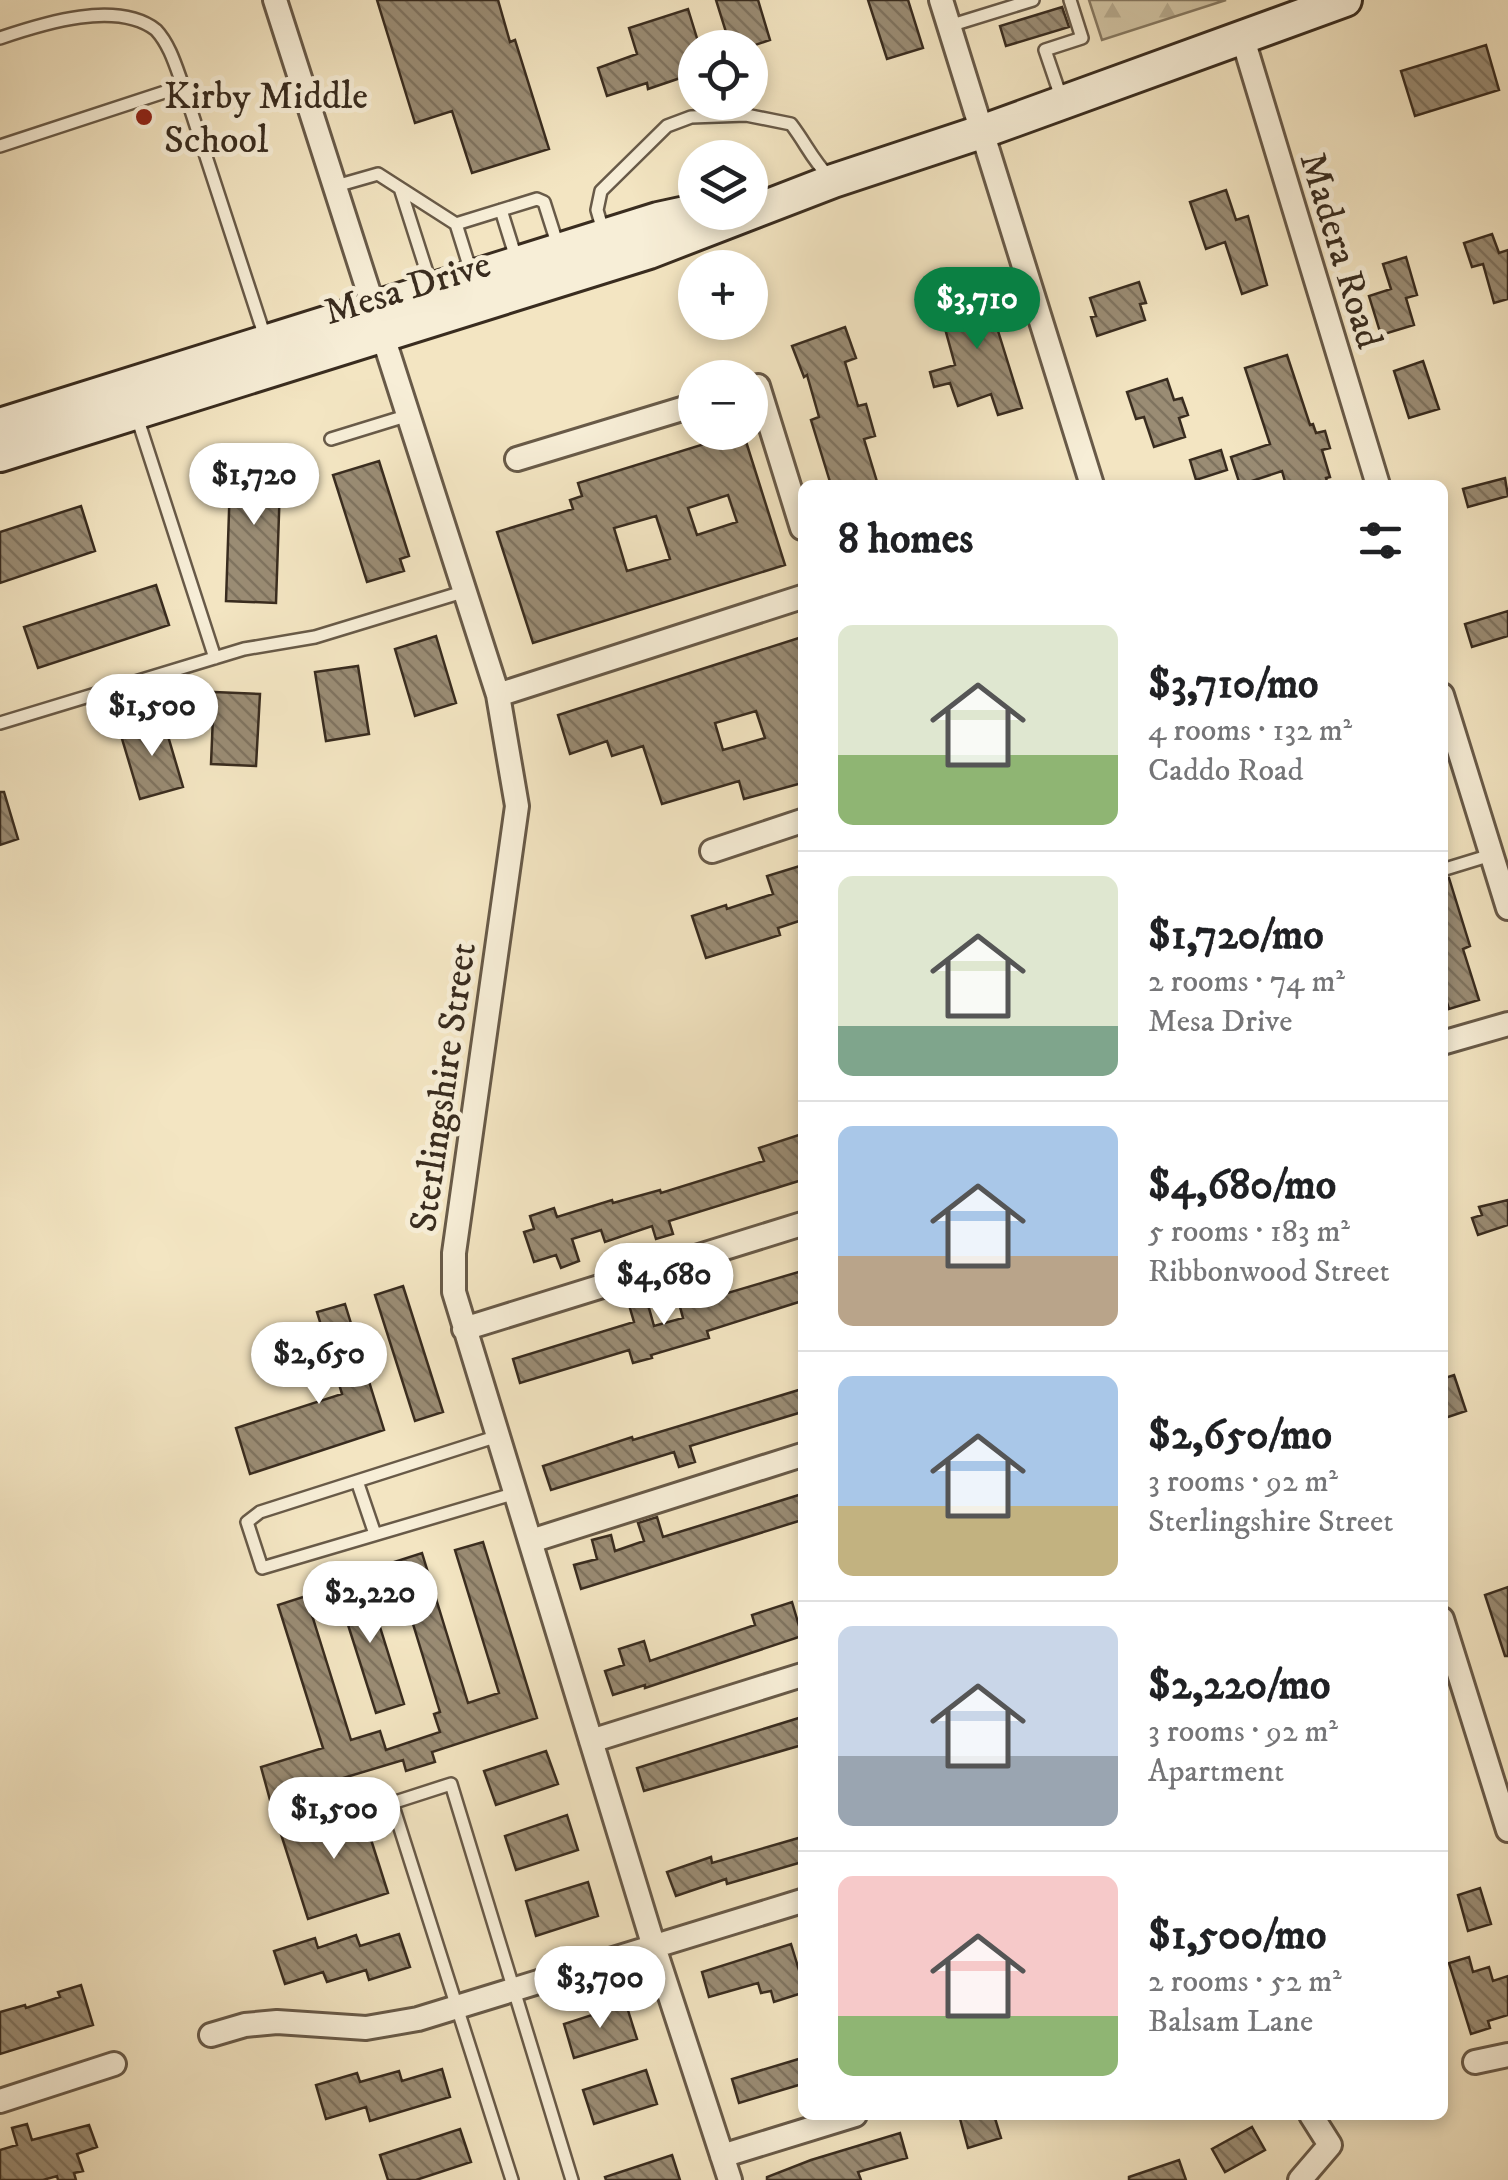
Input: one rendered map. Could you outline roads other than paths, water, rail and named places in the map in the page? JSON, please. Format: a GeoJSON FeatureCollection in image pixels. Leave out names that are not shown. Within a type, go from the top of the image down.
{"type":"FeatureCollection","features":[{"type":"Feature","properties":{"kind":"main road","name":"Mesa Drive"},"geometry":{"type":"LineString","coordinates":[[3,435],[266,341],[380,322],[649,252],[832,181],[984,131],[1345,0]]}},
{"type":"Feature","properties":{"kind":"main road","name":"Mesa Drive"},"geometry":{"type":"LineString","coordinates":[[768,195],[832,181]]}},
{"type":"Feature","properties":{"kind":"main road","name":"Mesa Drive"},"geometry":{"type":"LineString","coordinates":[[3,435],[136,413],[380,322],[432,289],[678,216]]}},
{"type":"Feature","properties":{"kind":"street","name":"Sterlingshire Street"},"geometry":{"type":"LineString","coordinates":[[275,0],[498,695],[517,806],[454,1253],[454,1292],[654,1947],[730,2180]]}},
{"type":"Feature","properties":{"kind":"street"},"geometry":{"type":"LineString","coordinates":[[940,0],[1090,480]]}},
{"type":"Feature","properties":{"kind":"street","name":"Madera Road"},"geometry":{"type":"LineString","coordinates":[[1242,36],[1376,480]]}},
{"type":"Feature","properties":{"kind":"street"},"geometry":{"type":"LineString","coordinates":[[517,459],[678,410]]}},
{"type":"Feature","properties":{"kind":"street"},"geometry":{"type":"LineString","coordinates":[[768,429],[798,516]]}},
{"type":"Feature","properties":{"kind":"street"},"geometry":{"type":"LineString","coordinates":[[498,695],[798,598]]}},
{"type":"Feature","properties":{"kind":"street"},"geometry":{"type":"LineString","coordinates":[[1448,714],[1508,908]]}},
{"type":"Feature","properties":{"kind":"street"},"geometry":{"type":"LineString","coordinates":[[712,850],[798,823]]}},
{"type":"Feature","properties":{"kind":"street"},"geometry":{"type":"LineString","coordinates":[[1448,1040],[1508,1024]]}},
{"type":"Feature","properties":{"kind":"street"},"geometry":{"type":"LineString","coordinates":[[464,1329],[798,1225]]}},
{"type":"Feature","properties":{"kind":"street"},"geometry":{"type":"LineString","coordinates":[[531,1541],[798,1456]]}},
{"type":"Feature","properties":{"kind":"street"},"geometry":{"type":"LineString","coordinates":[[1448,1638],[1508,1830]]}},
{"type":"Feature","properties":{"kind":"street"},"geometry":{"type":"LineString","coordinates":[[591,1741],[798,1676]]}},
{"type":"Feature","properties":{"kind":"street"},"geometry":{"type":"LineString","coordinates":[[211,2035],[245,2025],[276,2022],[366,2028],[418,2019],[798,1902]]}},
{"type":"Feature","properties":{"kind":"street"},"geometry":{"type":"LineString","coordinates":[[1475,2062],[1508,2055]]}},
{"type":"Feature","properties":{"kind":"street"},"geometry":{"type":"LineString","coordinates":[[0,2101],[114,2064]]}},
{"type":"Feature","properties":{"kind":"street"},"geometry":{"type":"LineString","coordinates":[[722,2156],[838,2120]]}},
{"type":"Feature","properties":{"kind":"street"},"geometry":{"type":"LineString","coordinates":[[1300,2180],[1330,2145],[1314,2120]]}},
{"type":"Feature","properties":{"kind":"lane"},"geometry":{"type":"LineString","coordinates":[[949,26],[1034,0]]}},
{"type":"Feature","properties":{"kind":"lane"},"geometry":{"type":"LineString","coordinates":[[1062,102],[1045,50],[1082,38],[1070,0]]}},
{"type":"Feature","properties":{"kind":"lane"},"geometry":{"type":"LineString","coordinates":[[0,38],[68,15],[105,10],[134,14],[159,32],[183,86],[266,341]]}},
{"type":"Feature","properties":{"kind":"lane"},"geometry":{"type":"LineString","coordinates":[[0,146],[183,86]]}},
{"type":"Feature","properties":{"kind":"lane"},"geometry":{"type":"LineString","coordinates":[[604,236],[597,210],[602,191],[667,126],[691,116],[746,116],[792,124],[806,144],[810,158],[832,181]]}},
{"type":"Feature","properties":{"kind":"lane"},"geometry":{"type":"LineString","coordinates":[[336,186],[378,174],[456,224],[473,277]]}},
{"type":"Feature","properties":{"kind":"lane"},"geometry":{"type":"LineString","coordinates":[[400,188],[432,289]]}},
{"type":"Feature","properties":{"kind":"lane"},"geometry":{"type":"LineString","coordinates":[[456,224],[536,198],[544,202],[560,250]]}},
{"type":"Feature","properties":{"kind":"lane"},"geometry":{"type":"LineString","coordinates":[[500,210],[518,263]]}},
{"type":"Feature","properties":{"kind":"lane"},"geometry":{"type":"LineString","coordinates":[[136,413],[215,658]]}},
{"type":"Feature","properties":{"kind":"lane"},"geometry":{"type":"LineString","coordinates":[[330,440],[409,414]]}},
{"type":"Feature","properties":{"kind":"lane"},"geometry":{"type":"LineString","coordinates":[[0,724],[244,648],[315,637],[466,591]]}},
{"type":"Feature","properties":{"kind":"lane"},"geometry":{"type":"LineString","coordinates":[[1448,868],[1492,854]]}},
{"type":"Feature","properties":{"kind":"lane"},"geometry":{"type":"LineString","coordinates":[[498,1436],[260,1512],[247,1522],[262,1568],[516,1493]]}},
{"type":"Feature","properties":{"kind":"lane"},"geometry":{"type":"LineString","coordinates":[[357,1481],[375,1534]]}},
{"type":"Feature","properties":{"kind":"lane"},"geometry":{"type":"LineString","coordinates":[[512,2180],[392,1803],[451,1784],[572,2180]]}},
{"type":"Feature","properties":{"kind":"place","name":"Kirby Middle School"},"geometry":{"type":"Point","coordinates":[144,117]}}]}
